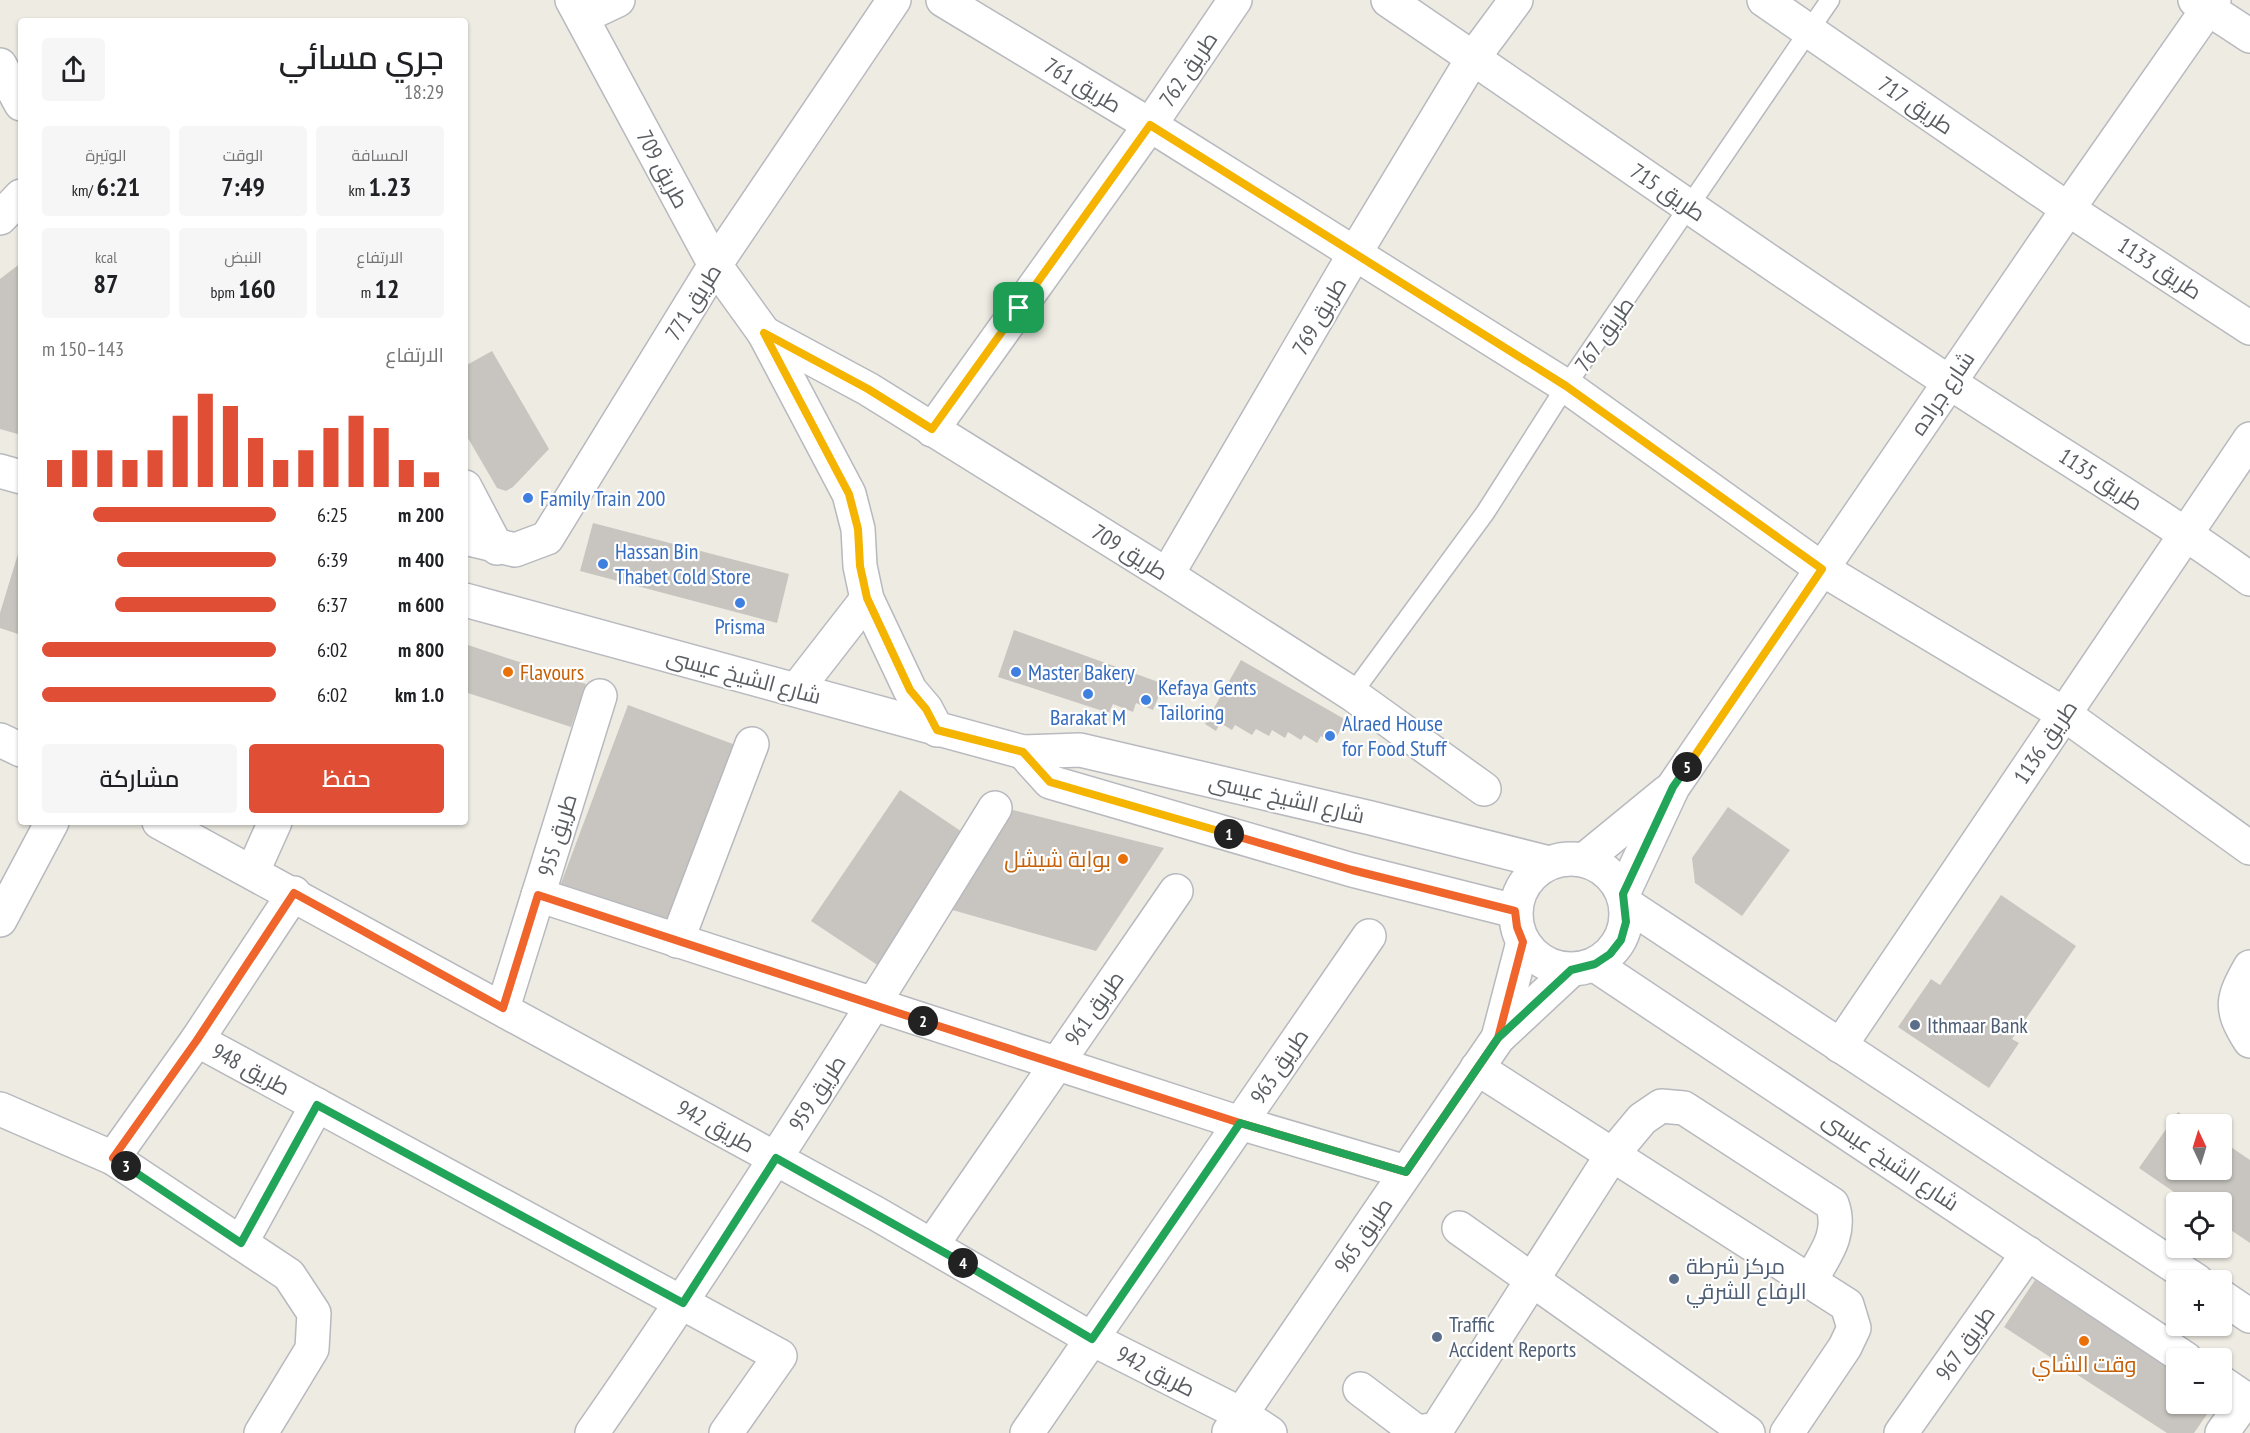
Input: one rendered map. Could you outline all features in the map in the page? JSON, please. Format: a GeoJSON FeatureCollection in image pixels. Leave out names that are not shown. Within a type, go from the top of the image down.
{"type":"FeatureCollection","features":[{"type":"Feature","properties":{"kind":"street"},"geometry":{"type":"LineString","coordinates":[[577,8],[618,0]]}},
{"type":"Feature","properties":{"kind":"street","name":"طريق 771"},"geometry":{"type":"LineString","coordinates":[[468,539],[497,548],[515,550],[547,538],[715,266],[894,0]]}},
{"type":"Feature","properties":{"kind":"street","name":"طريق 761"},"geometry":{"type":"LineString","coordinates":[[943,0],[1150,125],[1566,386],[1822,569],[2064,714],[2250,848]]}},
{"type":"Feature","properties":{"kind":"street","name":"طريق 762"},"geometry":{"type":"LineString","coordinates":[[932,429],[1150,125],[1235,0]]}},
{"type":"Feature","properties":{"kind":"street","name":"طريق 715"},"geometry":{"type":"LineString","coordinates":[[1388,0],[1690,208],[1949,382]]}},
{"type":"Feature","properties":{"kind":"street","name":"طريق 769"},"geometry":{"type":"LineString","coordinates":[[1167,575],[1355,253],[1473,58],[1516,0]]}},
{"type":"Feature","properties":{"kind":"street","name":"طريق 717"},"geometry":{"type":"LineString","coordinates":[[1764,0],[2068,209]]}},
{"type":"Feature","properties":{"kind":"street"},"geometry":{"type":"LineString","coordinates":[[2206,3],[2250,36]]}},
{"type":"Feature","properties":{"kind":"street","name":"شارع جراده"},"geometry":{"type":"LineString","coordinates":[[1673,787],[2206,3]]}},
{"type":"Feature","properties":{"kind":"street","name":"طريق 709"},"geometry":{"type":"LineString","coordinates":[[577,8],[715,266],[764,333],[849,494],[858,529],[860,566],[867,598],[910,690],[926,709],[937,730]]}},
{"type":"Feature","properties":{"kind":"street"},"geometry":{"type":"LineString","coordinates":[[0,65],[18,98]]}},
{"type":"Feature","properties":{"kind":"street"},"geometry":{"type":"LineString","coordinates":[[0,218],[18,199]]}},
{"type":"Feature","properties":{"kind":"street","name":"طريق 1133"},"geometry":{"type":"LineString","coordinates":[[2068,209],[2250,328]]}},
{"type":"Feature","properties":{"kind":"street","name":"طريق 709"},"geometry":{"type":"LineString","coordinates":[[764,333],[868,389],[1167,575],[1352,694],[1484,789]]}},
{"type":"Feature","properties":{"kind":"street","name":"طريق 1135"},"geometry":{"type":"LineString","coordinates":[[1949,382],[2186,533],[2250,579]]}},
{"type":"Feature","properties":{"kind":"street","name":"طريق 1136"},"geometry":{"type":"LineString","coordinates":[[1840,1046],[2250,439]]}},
{"type":"Feature","properties":{"kind":"street"},"geometry":{"type":"LineString","coordinates":[[468,493],[497,548]]}},
{"type":"Feature","properties":{"kind":"street"},"geometry":{"type":"LineString","coordinates":[[797,689],[867,598]]}},
{"type":"Feature","properties":{"kind":"street","name":"شارع الشيخ عيسى"},"geometry":{"type":"LineString","coordinates":[[468,601],[1023,752],[1080,750],[1371,818],[1549,863]]}},
{"type":"Feature","properties":{"kind":"street","name":"طريق 955"},"geometry":{"type":"LineString","coordinates":[[503,1008],[600,696]]}},
{"type":"Feature","properties":{"kind":"street"},"geometry":{"type":"LineString","coordinates":[[0,740],[18,749]]}},
{"type":"Feature","properties":{"kind":"street"},"geometry":{"type":"LineString","coordinates":[[677,941],[752,744]]}},
{"type":"Feature","properties":{"kind":"street","name":"شارع الشيخ عيسى"},"geometry":{"type":"LineString","coordinates":[[1023,752],[1050,782],[1352,870],[1515,911]]}},
{"type":"Feature","properties":{"kind":"street"},"geometry":{"type":"LineString","coordinates":[[1584,860],[1673,787]]}},
{"type":"Feature","properties":{"kind":"street"},"geometry":{"type":"LineString","coordinates":[[1673,787],[1625,899],[1626,922],[1621,940],[1610,954],[1583,967],[1552,966],[1535,957],[1523,942],[1517,927],[1515,911],[1526,882],[1549,863],[1566,859],[1584,860],[1608,873],[1625,899],[1840,1046],[2180,1270]]}},
{"type":"Feature","properties":{"kind":"street","name":"طريق 959"},"geometry":{"type":"LineString","coordinates":[[592,1433],[683,1303],[874,1005],[995,808]]}},
{"type":"Feature","properties":{"kind":"street"},"geometry":{"type":"LineString","coordinates":[[1,917],[50,825]]}},
{"type":"Feature","properties":{"kind":"street","name":"طريق 942"},"geometry":{"type":"LineString","coordinates":[[165,825],[294,893],[932,1245],[1234,1424],[1270,1433]]}},
{"type":"Feature","properties":{"kind":"street"},"geometry":{"type":"LineString","coordinates":[[253,871],[274,825]]}},
{"type":"Feature","properties":{"kind":"street","name":"طريق 961"},"geometry":{"type":"LineString","coordinates":[[932,1245],[1176,891]]}},
{"type":"Feature","properties":{"kind":"street"},"geometry":{"type":"LineString","coordinates":[[113,1158],[197,1040],[294,893]]}},
{"type":"Feature","properties":{"kind":"street"},"geometry":{"type":"LineString","coordinates":[[538,895],[1240,1123],[1406,1172]]}},
{"type":"Feature","properties":{"kind":"street","name":"طريق 963"},"geometry":{"type":"LineString","coordinates":[[1027,1433],[1369,936]]}},
{"type":"Feature","properties":{"kind":"street","name":"طريق 965"},"geometry":{"type":"LineString","coordinates":[[1498,1038],[1523,942]]}},
{"type":"Feature","properties":{"kind":"street","name":"شارع الشيخ عيسى"},"geometry":{"type":"LineString","coordinates":[[1583,967],[2028,1253],[2170,1348]]}},
{"type":"Feature","properties":{"kind":"street","name":"طريق 965"},"geometry":{"type":"LineString","coordinates":[[1234,1424],[1498,1038],[1583,967]]}},
{"type":"Feature","properties":{"kind":"street"},"geometry":{"type":"LineString","coordinates":[[2242,981],[2238,1022],[2250,1041]]}},
{"type":"Feature","properties":{"kind":"street","name":"طريق 948"},"geometry":{"type":"LineString","coordinates":[[197,1040],[780,1356],[732,1431]]}},
{"type":"Feature","properties":{"kind":"street"},"geometry":{"type":"LineString","coordinates":[[1477,1068],[1847,1305],[1854,1328],[1845,1347],[1787,1433]]}},
{"type":"Feature","properties":{"kind":"street"},"geometry":{"type":"LineString","coordinates":[[241,1243],[317,1105]]}},
{"type":"Feature","properties":{"kind":"street"},"geometry":{"type":"LineString","coordinates":[[1360,1389],[1417,1432],[1437,1429],[1612,1155],[1642,1119],[1661,1106],[1684,1108],[1832,1204],[1837,1216],[1836,1235],[1810,1281]]}},
{"type":"Feature","properties":{"kind":"street"},"geometry":{"type":"LineString","coordinates":[[0,1109],[113,1158],[289,1275],[314,1312],[312,1349],[261,1433]]}},
{"type":"Feature","properties":{"kind":"street"},"geometry":{"type":"LineString","coordinates":[[1459,1228],[1748,1433]]}},
{"type":"Feature","properties":{"kind":"street","name":"طريق 967"},"geometry":{"type":"LineString","coordinates":[[1901,1433],[2028,1253]]}},
{"type":"Feature","properties":{"kind":"street"},"geometry":{"type":"LineString","coordinates":[[2232,1304],[2250,1316]]}},
{"type":"Feature","properties":{"kind":"street"},"geometry":{"type":"LineString","coordinates":[[2222,1433],[2239,1394]]}},
{"type":"Feature","properties":{"kind":"lane","name":"طريق 767"},"geometry":{"type":"LineString","coordinates":[[1352,694],[1485,513],[1566,386],[1690,208],[1830,0]]}},
{"type":"Feature","properties":{"kind":"building"},"geometry":{"type":"Polygon","coordinates":[[[18,265],[18,434],[0,429],[0,279],[18,265]]]}},
{"type":"Feature","properties":{"kind":"building"},"geometry":{"type":"Polygon","coordinates":[[[492,351],[549,449],[513,487],[506,491],[497,488],[468,438],[468,364],[492,351]]]}},
{"type":"Feature","properties":{"kind":"building"},"geometry":{"type":"Polygon","coordinates":[[[593,523],[789,574],[777,623],[580,571],[593,523]]]}},
{"type":"Feature","properties":{"kind":"building"},"geometry":{"type":"Polygon","coordinates":[[[18,554],[18,634],[0,628],[0,613],[18,554]]]}},
{"type":"Feature","properties":{"kind":"building"},"geometry":{"type":"Polygon","coordinates":[[[1014,630],[1164,684],[1153,710],[1136,703],[1133,712],[1113,704],[1109,713],[998,677],[1014,630]]]}},
{"type":"Feature","properties":{"kind":"building"},"geometry":{"type":"Polygon","coordinates":[[[468,645],[586,684],[571,727],[468,693],[468,645]]]}},
{"type":"Feature","properties":{"kind":"building"},"geometry":{"type":"Polygon","coordinates":[[[1241,660],[1346,720],[1333,743],[1321,736],[1317,743],[1304,735],[1301,740],[1288,732],[1285,738],[1272,730],[1269,736],[1256,729],[1252,735],[1235,725],[1232,730],[1220,723],[1216,731],[1205,724],[1241,660]]]}},
{"type":"Feature","properties":{"kind":"building"},"geometry":{"type":"Polygon","coordinates":[[[628,705],[741,747],[674,928],[560,886],[628,705]]]}},
{"type":"Feature","properties":{"kind":"building"},"geometry":{"type":"Polygon","coordinates":[[[900,790],[971,838],[882,968],[811,921],[900,790]]]}},
{"type":"Feature","properties":{"kind":"building"},"geometry":{"type":"Polygon","coordinates":[[[1728,807],[1790,850],[1742,916],[1695,883],[1692,858],[1728,807]]]}},
{"type":"Feature","properties":{"kind":"building"},"geometry":{"type":"Polygon","coordinates":[[[1005,808],[1164,848],[1096,951],[942,907],[1005,808]]]}},
{"type":"Feature","properties":{"kind":"building"},"geometry":{"type":"Polygon","coordinates":[[[2001,895],[2076,946],[2012,1039],[2019,1043],[1989,1088],[1898,1027],[1931,979],[1940,985],[2001,895]]]}},
{"type":"Feature","properties":{"kind":"building"},"geometry":{"type":"Polygon","coordinates":[[[2166,1129],[2166,1180],[2232,1180],[2232,1148],[2250,1160],[2250,1243],[2232,1231],[2232,1192],[2174,1192],[2139,1168],[2166,1129]]]}},
{"type":"Feature","properties":{"kind":"building"},"geometry":{"type":"Polygon","coordinates":[[[2035,1280],[2166,1365],[2166,1414],[2207,1414],[2194,1433],[2167,1433],[2004,1327],[2035,1280]]]}},
{"type":"Feature","properties":{"kind":"place","name":"Family Train 200"},"geometry":{"type":"Point","coordinates":[528,498]}},
{"type":"Feature","properties":{"kind":"place","name":"Hassan Bin Thabet Cold Store"},"geometry":{"type":"Point","coordinates":[603,564]}},
{"type":"Feature","properties":{"kind":"place","name":"Prisma"},"geometry":{"type":"Point","coordinates":[740,603]}},
{"type":"Feature","properties":{"kind":"place","name":"Flavours"},"geometry":{"type":"Point","coordinates":[508,672]}},
{"type":"Feature","properties":{"kind":"place","name":"Master Bakery"},"geometry":{"type":"Point","coordinates":[1016,672]}},
{"type":"Feature","properties":{"kind":"place","name":"Barakat M"},"geometry":{"type":"Point","coordinates":[1088,694]}},
{"type":"Feature","properties":{"kind":"place","name":"Kefaya Gents Tailoring"},"geometry":{"type":"Point","coordinates":[1146,700]}},
{"type":"Feature","properties":{"kind":"place","name":"Alraed House for Food Stuff"},"geometry":{"type":"Point","coordinates":[1330,736]}},
{"type":"Feature","properties":{"kind":"place","name":"بوابة شيشل"},"geometry":{"type":"Point","coordinates":[1123,859]}},
{"type":"Feature","properties":{"kind":"place","name":"Ithmaar Bank"},"geometry":{"type":"Point","coordinates":[1915,1025]}},
{"type":"Feature","properties":{"kind":"place","name":"مركز شرطة الرفاع الشرقي"},"geometry":{"type":"Point","coordinates":[1674,1279]}},
{"type":"Feature","properties":{"kind":"place","name":"Traffic Accident Reports"},"geometry":{"type":"Point","coordinates":[1437,1337]}},
{"type":"Feature","properties":{"kind":"place","name":"وقت الشاي"},"geometry":{"type":"Point","coordinates":[2084,1341]}},
{"type":"Feature","properties":{"kind":"route"},"geometry":{"type":"LineString","coordinates":[[1019,308],[932,429],[868,389],[764,333],[849,494],[858,529],[860,566],[867,598],[910,690],[926,709],[937,730],[1023,752],[1050,782],[1352,870],[1515,911],[1517,927],[1523,942],[1498,1038],[1477,1068],[1406,1172],[1240,1123],[538,895],[503,1008],[294,893],[197,1040],[113,1158],[241,1243],[317,1105],[683,1303],[776,1158],[878,1214],[1092,1339],[1240,1123],[1323,1148],[1406,1172],[1498,1038],[1571,970],[1595,964],[1610,954],[1621,940],[1626,922],[1626,904],[1623,894],[1673,787],[1822,569],[1566,386],[1150,125],[1019,308]]}}]}
